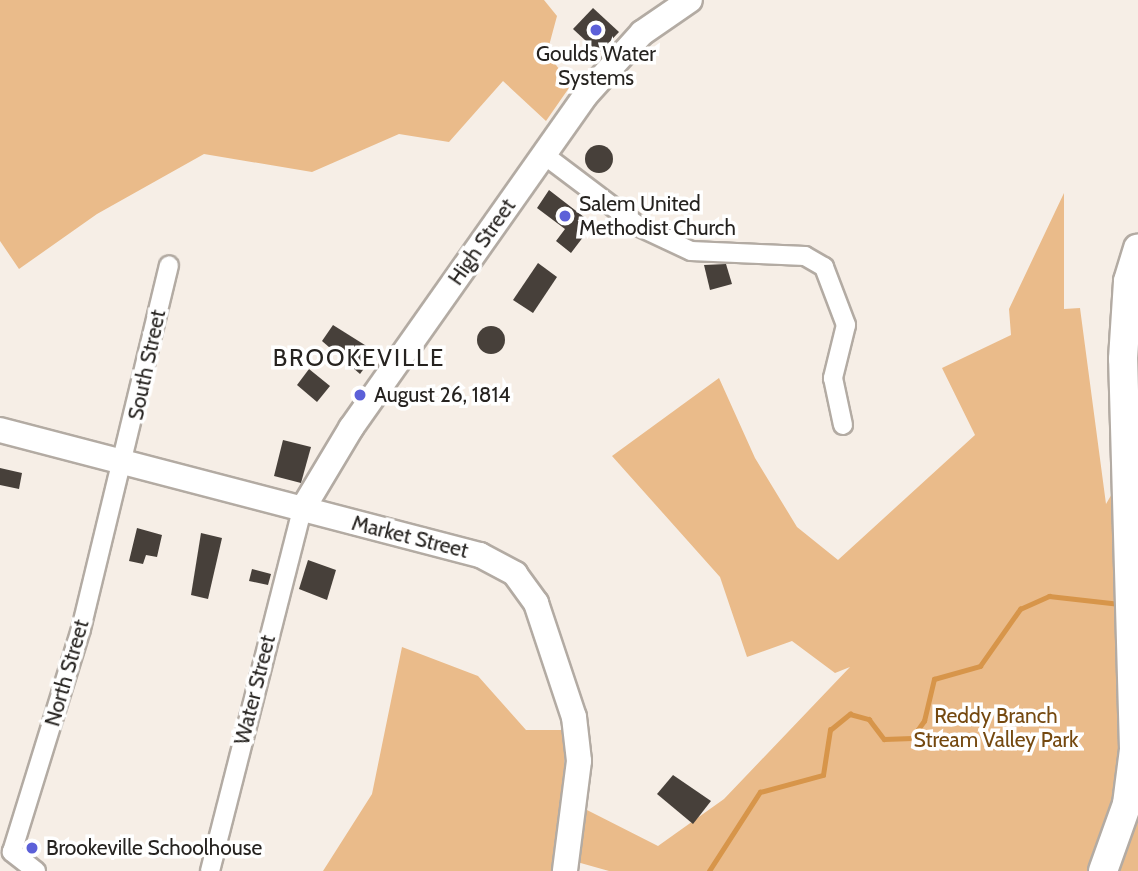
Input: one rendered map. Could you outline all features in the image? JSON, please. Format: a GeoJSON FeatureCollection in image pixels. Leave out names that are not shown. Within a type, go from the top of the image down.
{"type":"FeatureCollection","features":[{"type":"Feature","properties":{"kind":"main road","name":"High Street"},"geometry":{"type":"LineString","coordinates":[[302,510],[351,428],[543,154],[628,46],[690,0]]}},
{"type":"Feature","properties":{"kind":"main road"},"geometry":{"type":"LineString","coordinates":[[1103,871],[1127,804],[1133,634],[1124,320],[1138,248]]}},
{"type":"Feature","properties":{"kind":"main road","name":"Market Street"},"geometry":{"type":"LineString","coordinates":[[0,430],[121,464],[480,555],[527,587],[563,676],[578,736],[565,871]]}},
{"type":"Feature","properties":{"kind":"street"},"geometry":{"type":"LineString","coordinates":[[543,154],[640,227],[691,251],[805,256],[824,267],[846,325],[833,378],[842,425]]}},
{"type":"Feature","properties":{"kind":"street","name":"South Street"},"geometry":{"type":"LineString","coordinates":[[121,464],[169,265]]}},
{"type":"Feature","properties":{"kind":"street","name":"North Street"},"geometry":{"type":"LineString","coordinates":[[36,871],[12,852],[78,641],[112,480],[121,464]]}},
{"type":"Feature","properties":{"kind":"street","name":"Water Street"},"geometry":{"type":"LineString","coordinates":[[210,871],[302,510]]}},
{"type":"Feature","properties":{"kind":"green space"},"geometry":{"type":"Polygon","coordinates":[[[0,0],[544,0],[557,16],[547,53],[571,85],[546,121],[503,81],[449,142],[399,134],[312,172],[204,154],[97,214],[19,269],[0,241],[0,0]]]}},
{"type":"Feature","properties":{"kind":"green space","name":"Reddy Branch Stream Valley Park"},"geometry":{"type":"Polygon","coordinates":[[[1064,193],[1064,309],[1080,308],[1106,504],[1138,449],[1138,871],[609,871],[577,862],[585,809],[658,846],[724,799],[850,667],[835,673],[792,641],[747,657],[720,577],[612,456],[719,378],[755,458],[797,527],[838,560],[975,435],[942,368],[1011,335],[1009,309],[1064,193]]]}},
{"type":"Feature","properties":{"kind":"green space"},"geometry":{"type":"Polygon","coordinates":[[[402,647],[478,676],[526,730],[567,730],[556,871],[323,871],[372,794],[402,647]]]}},
{"type":"Feature","properties":{"kind":"building","name":"Goulds Water Systems"},"geometry":{"type":"Polygon","coordinates":[[[593,8],[619,32],[599,53],[573,29],[593,8]]]}},
{"type":"Feature","properties":{"kind":"building"},"geometry":{"type":"Polygon","coordinates":[[[599,145],[609,149],[613,159],[609,169],[599,173],[589,169],[585,159],[589,149],[599,145]]]}},
{"type":"Feature","properties":{"kind":"building","name":"Salem United Methodist Church"},"geometry":{"type":"Polygon","coordinates":[[[549,190],[593,224],[571,253],[556,241],[565,229],[537,208],[549,190]]]}},
{"type":"Feature","properties":{"kind":"building"},"geometry":{"type":"Polygon","coordinates":[[[538,263],[557,277],[533,313],[513,300],[538,263]]]}},
{"type":"Feature","properties":{"kind":"building"},"geometry":{"type":"Polygon","coordinates":[[[726,264],[732,284],[710,290],[704,265],[726,264]]]}},
{"type":"Feature","properties":{"kind":"building"},"geometry":{"type":"Polygon","coordinates":[[[333,325],[376,352],[360,374],[322,341],[333,325]]]}},
{"type":"Feature","properties":{"kind":"building"},"geometry":{"type":"Polygon","coordinates":[[[491,326],[501,330],[505,340],[501,350],[491,354],[481,350],[477,340],[481,330],[491,326]]]}},
{"type":"Feature","properties":{"kind":"building"},"geometry":{"type":"Polygon","coordinates":[[[309,369],[330,386],[317,402],[297,385],[309,369]]]}},
{"type":"Feature","properties":{"kind":"building"},"geometry":{"type":"Polygon","coordinates":[[[283,440],[311,447],[301,483],[274,476],[283,440]]]}},
{"type":"Feature","properties":{"kind":"building"},"geometry":{"type":"Polygon","coordinates":[[[0,468],[22,473],[19,489],[0,485],[0,468]]]}},
{"type":"Feature","properties":{"kind":"building"},"geometry":{"type":"Polygon","coordinates":[[[137,528],[162,535],[157,557],[146,555],[143,564],[129,561],[137,528]]]}},
{"type":"Feature","properties":{"kind":"building"},"geometry":{"type":"Polygon","coordinates":[[[201,533],[222,538],[208,599],[191,595],[201,533]]]}},
{"type":"Feature","properties":{"kind":"building"},"geometry":{"type":"Polygon","coordinates":[[[308,560],[336,570],[327,600],[299,589],[308,560]]]}},
{"type":"Feature","properties":{"kind":"building"},"geometry":{"type":"Polygon","coordinates":[[[252,569],[271,574],[268,585],[249,581],[252,569]]]}},
{"type":"Feature","properties":{"kind":"building"},"geometry":{"type":"Polygon","coordinates":[[[673,775],[711,801],[693,824],[657,794],[673,775]]]}},
{"type":"Feature","properties":{"kind":"waterway"},"geometry":{"type":"LineString","coordinates":[[709,871],[760,792],[823,775],[830,730],[850,714],[869,719],[884,739],[912,738],[924,721],[934,679],[980,666],[1020,609],[1049,596],[1120,604]]}},
{"type":"Feature","properties":{"kind":"place","name":"Goulds Water Systems"},"geometry":{"type":"Point","coordinates":[596,30]}},
{"type":"Feature","properties":{"kind":"place","name":"Salem United Methodist Church"},"geometry":{"type":"Point","coordinates":[565,216]}},
{"type":"Feature","properties":{"kind":"place","name":"August 26, 1814"},"geometry":{"type":"Point","coordinates":[360,395]}},
{"type":"Feature","properties":{"kind":"place","name":"Brookeville Schoolhouse"},"geometry":{"type":"Point","coordinates":[32,848]}},
{"type":"Feature","properties":{"kind":"district","name":"BROOKEVILLE"},"geometry":{"type":"Point","coordinates":[359,358]}}]}
